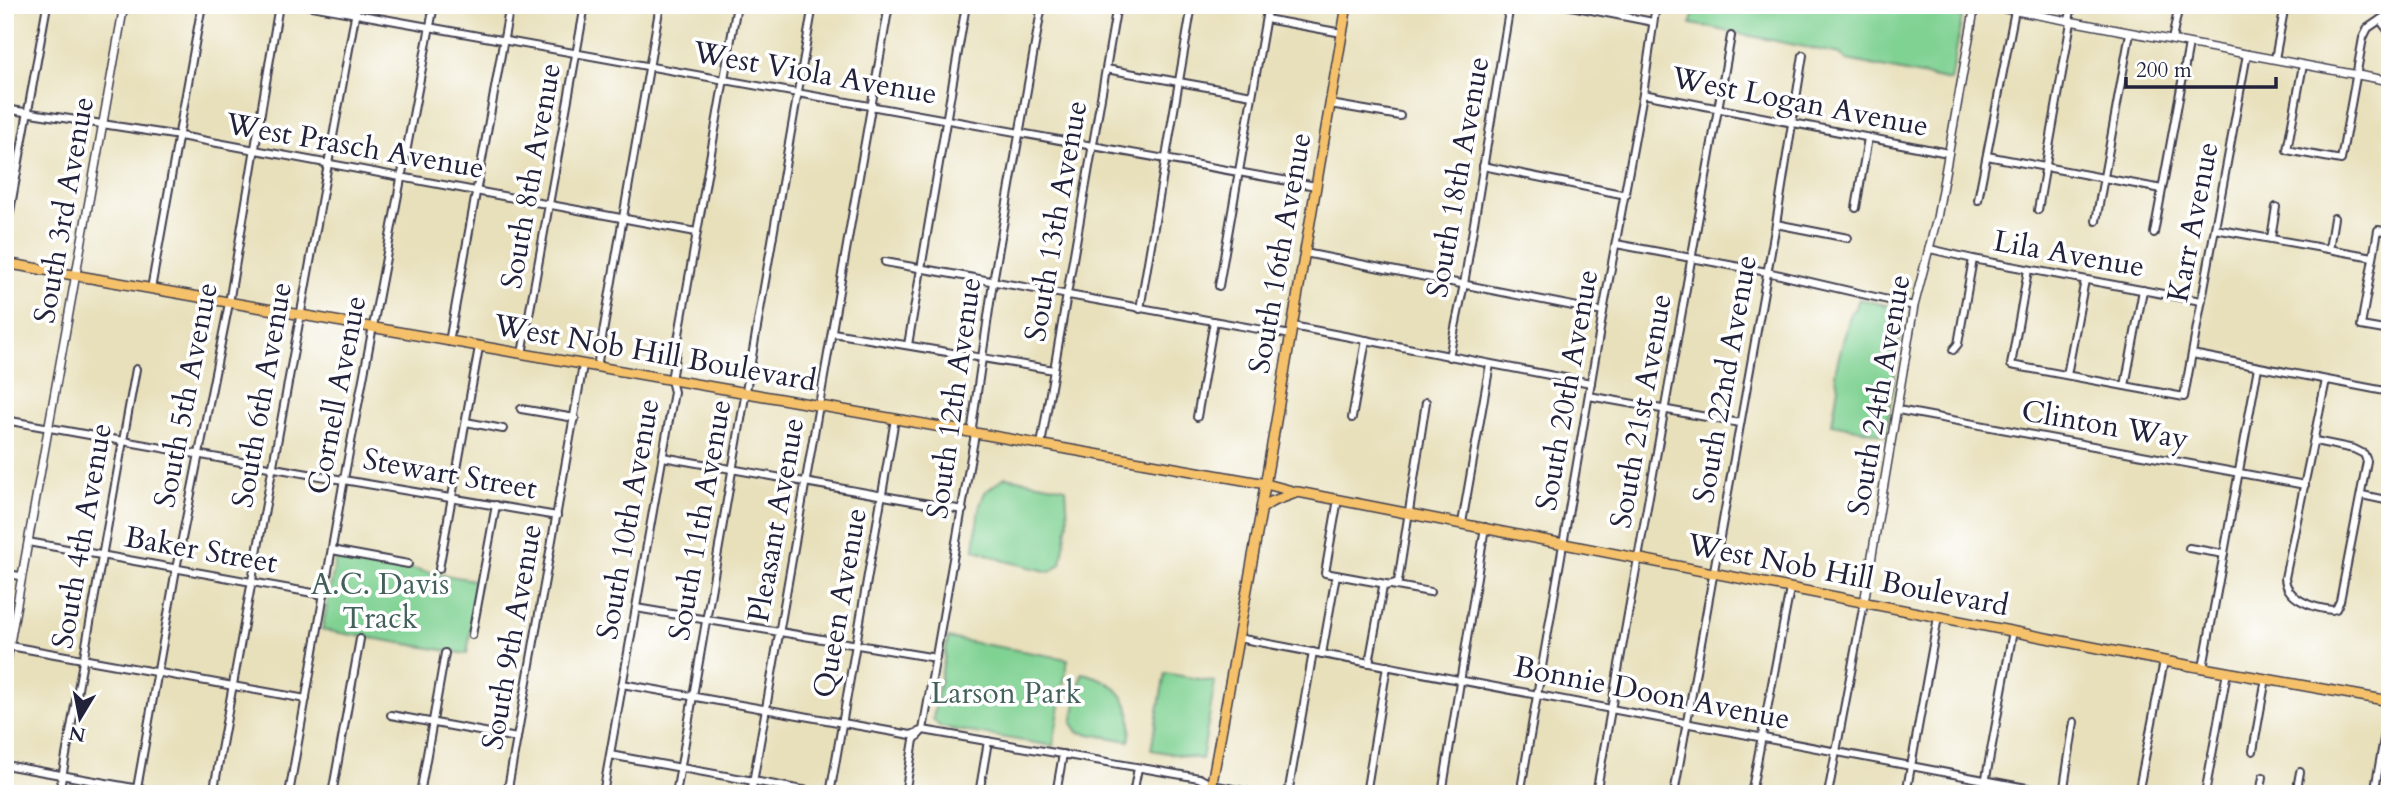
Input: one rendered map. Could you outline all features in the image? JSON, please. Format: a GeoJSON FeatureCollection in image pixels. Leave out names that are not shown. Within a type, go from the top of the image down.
{"type":"FeatureCollection","features":[{"type":"Feature","properties":{"kind":"main road","name":"South 16th Avenue"},"geometry":{"type":"LineString","coordinates":[[1211,789],[1347,5]]}},
{"type":"Feature","properties":{"kind":"main road","name":"West Nob Hill Boulevard"},"geometry":{"type":"LineString","coordinates":[[5,263],[1266,484],[1714,575],[2266,678],[2390,704]]}},
{"type":"Feature","properties":{"kind":"main road"},"geometry":{"type":"LineString","coordinates":[[1261,510],[1271,502],[1297,492]]}},
{"type":"Feature","properties":{"kind":"street"},"geometry":{"type":"LineString","coordinates":[[5,239],[47,5]]}},
{"type":"Feature","properties":{"kind":"street","name":"South 3rd Avenue"},"geometry":{"type":"LineString","coordinates":[[5,671],[124,5]]}},
{"type":"Feature","properties":{"kind":"street"},"geometry":{"type":"LineString","coordinates":[[151,289],[202,5]]}},
{"type":"Feature","properties":{"kind":"street","name":"South 5th Avenue"},"geometry":{"type":"LineString","coordinates":[[137,791],[176,569],[229,303],[279,5]]}},
{"type":"Feature","properties":{"kind":"street","name":"West Viola Avenue"},"geometry":{"type":"LineString","coordinates":[[306,5],[1316,187]]}},
{"type":"Feature","properties":{"kind":"street","name":"South 6th Avenue"},"geometry":{"type":"LineString","coordinates":[[213,794],[357,5]]}},
{"type":"Feature","properties":{"kind":"street","name":"Cornell Avenue"},"geometry":{"type":"LineString","coordinates":[[289,794],[344,479],[434,5]]}},
{"type":"Feature","properties":{"kind":"street"},"geometry":{"type":"LineString","coordinates":[[449,341],[510,5]]}},
{"type":"Feature","properties":{"kind":"street","name":"South 8th Avenue"},"geometry":{"type":"LineString","coordinates":[[522,354],[585,5]]}},
{"type":"Feature","properties":{"kind":"street"},"geometry":{"type":"LineString","coordinates":[[597,367],[660,5]]}},
{"type":"Feature","properties":{"kind":"street","name":"South 10th Avenue"},"geometry":{"type":"LineString","coordinates":[[603,794],[663,457],[674,391],[671,380],[737,5]]}},
{"type":"Feature","properties":{"kind":"street","name":"South 11th Avenue"},"geometry":{"type":"LineString","coordinates":[[676,794],[813,5]]}},
{"type":"Feature","properties":{"kind":"street","name":"Pleasant Avenue"},"geometry":{"type":"LineString","coordinates":[[751,794],[889,5]]}},
{"type":"Feature","properties":{"kind":"street"},"geometry":{"type":"LineString","coordinates":[[908,345],[965,5]]}},
{"type":"Feature","properties":{"kind":"street","name":"South 12th Avenue"},"geometry":{"type":"LineString","coordinates":[[905,794],[915,740],[923,730],[962,510],[975,434],[972,426],[993,282],[1042,5]]}},
{"type":"Feature","properties":{"kind":"street","name":"South 13th Avenue"},"geometry":{"type":"LineString","coordinates":[[1041,445],[1117,5]]}},
{"type":"Feature","properties":{"kind":"street"},"geometry":{"type":"LineString","coordinates":[[1140,309],[1192,5]]}},
{"type":"Feature","properties":{"kind":"street"},"geometry":{"type":"LineString","coordinates":[[1219,286],[1268,5]]}},
{"type":"Feature","properties":{"kind":"street","name":"South 18th Avenue"},"geometry":{"type":"LineString","coordinates":[[1449,356],[1464,284],[1510,5]]}},
{"type":"Feature","properties":{"kind":"street"},"geometry":{"type":"LineString","coordinates":[[1566,5],[1653,22]]}},
{"type":"Feature","properties":{"kind":"street","name":"South 20th Avenue"},"geometry":{"type":"LineString","coordinates":[[1522,783],[1603,312],[1626,195],[1656,5]]}},
{"type":"Feature","properties":{"kind":"street","name":"South 24th Avenue"},"geometry":{"type":"LineString","coordinates":[[1828,794],[1864,603],[1914,306],[1930,249],[1975,5]]}},
{"type":"Feature","properties":{"kind":"street"},"geometry":{"type":"LineString","coordinates":[[1984,5],[2015,8],[2070,22],[2390,80]]}},
{"type":"Feature","properties":{"kind":"street"},"geometry":{"type":"LineString","coordinates":[[2038,210],[2072,5]]}},
{"type":"Feature","properties":{"kind":"street"},"geometry":{"type":"LineString","coordinates":[[2172,40],[2179,5]]}},
{"type":"Feature","properties":{"kind":"street"},"geometry":{"type":"LineString","coordinates":[[2275,60],[2285,5]]}},
{"type":"Feature","properties":{"kind":"street"},"geometry":{"type":"LineString","coordinates":[[1978,200],[2015,8]]}},
{"type":"Feature","properties":{"kind":"street"},"geometry":{"type":"LineString","coordinates":[[2303,65],[2287,150],[2341,160],[2363,38],[2368,27],[2390,13]]}},
{"type":"Feature","properties":{"kind":"street"},"geometry":{"type":"LineString","coordinates":[[1266,19],[1342,33]]}},
{"type":"Feature","properties":{"kind":"street"},"geometry":{"type":"LineString","coordinates":[[2380,20],[2390,33]]}},
{"type":"Feature","properties":{"kind":"street"},"geometry":{"type":"LineString","coordinates":[[2096,221],[2130,33]]}},
{"type":"Feature","properties":{"kind":"street","name":"South 21st Avenue"},"geometry":{"type":"LineString","coordinates":[[1596,794],[1731,36]]}},
{"type":"Feature","properties":{"kind":"street"},"geometry":{"type":"LineString","coordinates":[[2154,233],[2189,44]]}},
{"type":"Feature","properties":{"kind":"street","name":"Karr Avenue"},"geometry":{"type":"LineString","coordinates":[[2125,386],[2184,397],[2247,54]]}},
{"type":"Feature","properties":{"kind":"street","name":"South 22nd Avenue"},"geometry":{"type":"LineString","coordinates":[[1674,794],[1776,224],[1803,55]]}},
{"type":"Feature","properties":{"kind":"street"},"geometry":{"type":"LineString","coordinates":[[1106,69],[1252,95]]}},
{"type":"Feature","properties":{"kind":"street","name":"West Logan Avenue"},"geometry":{"type":"LineString","coordinates":[[1643,94],[1948,153]]}},
{"type":"Feature","properties":{"kind":"street"},"geometry":{"type":"LineString","coordinates":[[1330,104],[1400,117]]}},
{"type":"Feature","properties":{"kind":"street","name":"West Prasch Avenue"},"geometry":{"type":"LineString","coordinates":[[5,109],[180,136],[696,232]]}},
{"type":"Feature","properties":{"kind":"street"},"geometry":{"type":"LineString","coordinates":[[1856,208],[1868,138]]}},
{"type":"Feature","properties":{"kind":"street"},"geometry":{"type":"LineString","coordinates":[[1987,156],[2162,189]]}},
{"type":"Feature","properties":{"kind":"street"},"geometry":{"type":"LineString","coordinates":[[1483,166],[1626,195]]}},
{"type":"Feature","properties":{"kind":"street"},"geometry":{"type":"LineString","coordinates":[[2271,238],[2276,207]]}},
{"type":"Feature","properties":{"kind":"street"},"geometry":{"type":"LineString","coordinates":[[2329,249],[2334,218]]}},
{"type":"Feature","properties":{"kind":"street"},"geometry":{"type":"LineString","coordinates":[[1776,224],[1848,238]]}},
{"type":"Feature","properties":{"kind":"street"},"geometry":{"type":"LineString","coordinates":[[2215,229],[2373,257]]}},
{"type":"Feature","properties":{"kind":"street"},"geometry":{"type":"LineString","coordinates":[[2390,232],[2378,230],[2361,326],[2390,331]]}},
{"type":"Feature","properties":{"kind":"street"},"geometry":{"type":"LineString","coordinates":[[1616,244],[1767,272],[1914,306]]}},
{"type":"Feature","properties":{"kind":"street","name":"Lila Avenue"},"geometry":{"type":"LineString","coordinates":[[1930,249],[2028,270],[2201,301]]}},
{"type":"Feature","properties":{"kind":"street"},"geometry":{"type":"LineString","coordinates":[[1305,253],[1603,312]]}},
{"type":"Feature","properties":{"kind":"street"},"geometry":{"type":"LineString","coordinates":[[1952,350],[1958,344],[1973,259]]}},
{"type":"Feature","properties":{"kind":"street"},"geometry":{"type":"LineString","coordinates":[[885,262],[1140,309],[1366,341],[1591,383]]}},
{"type":"Feature","properties":{"kind":"street"},"geometry":{"type":"LineString","coordinates":[[2028,270],[2011,365],[2125,386],[2143,290]]}},
{"type":"Feature","properties":{"kind":"street"},"geometry":{"type":"LineString","coordinates":[[2067,375],[2085,280]]}},
{"type":"Feature","properties":{"kind":"street"},"geometry":{"type":"LineString","coordinates":[[1197,417],[1214,321]]}},
{"type":"Feature","properties":{"kind":"street"},"geometry":{"type":"LineString","coordinates":[[832,332],[1054,370]]}},
{"type":"Feature","properties":{"kind":"street"},"geometry":{"type":"LineString","coordinates":[[1352,418],[1366,341]]}},
{"type":"Feature","properties":{"kind":"street"},"geometry":{"type":"LineString","coordinates":[[439,569],[479,347]]}},
{"type":"Feature","properties":{"kind":"street"},"geometry":{"type":"LineString","coordinates":[[2192,354],[2390,392]]}},
{"type":"Feature","properties":{"kind":"street"},"geometry":{"type":"LineString","coordinates":[[1462,523],[1490,364]]}},
{"type":"Feature","properties":{"kind":"street","name":"South 9th Avenue"},"geometry":{"type":"LineString","coordinates":[[507,794],[583,365]]}},
{"type":"Feature","properties":{"kind":"street"},"geometry":{"type":"LineString","coordinates":[[2203,668],[2258,367]]}},
{"type":"Feature","properties":{"kind":"street","name":"South 4th Avenue"},"geometry":{"type":"LineString","coordinates":[[59,794],[136,369]]}},
{"type":"Feature","properties":{"kind":"street"},"geometry":{"type":"LineString","coordinates":[[2315,441],[2354,449],[2364,454],[2367,461],[2340,601],[2336,609],[2328,610],[2294,597],[2287,589],[2285,578],[2326,380]]}},
{"type":"Feature","properties":{"kind":"street"},"geometry":{"type":"LineString","coordinates":[[1589,396],[1740,423]]}},
{"type":"Feature","properties":{"kind":"street"},"geometry":{"type":"LineString","coordinates":[[1369,663],[1382,587],[1398,582],[1426,402]]}},
{"type":"Feature","properties":{"kind":"street"},"geometry":{"type":"LineString","coordinates":[[521,409],[575,418]]}},
{"type":"Feature","properties":{"kind":"street","name":"Clinton Way"},"geometry":{"type":"LineString","coordinates":[[1898,410],[2305,485]]}},
{"type":"Feature","properties":{"kind":"street","name":"Stewart Street"},"geometry":{"type":"LineString","coordinates":[[5,419],[271,468],[557,516]]}},
{"type":"Feature","properties":{"kind":"street","name":"Queen Avenue"},"geometry":{"type":"LineString","coordinates":[[827,794],[842,724],[895,419]]}},
{"type":"Feature","properties":{"kind":"street"},"geometry":{"type":"LineString","coordinates":[[466,422],[503,429]]}},
{"type":"Feature","properties":{"kind":"street"},"geometry":{"type":"LineString","coordinates":[[663,457],[962,510]]}},
{"type":"Feature","properties":{"kind":"street"},"geometry":{"type":"LineString","coordinates":[[2362,495],[2390,501]]}},
{"type":"Feature","properties":{"kind":"street"},"geometry":{"type":"LineString","coordinates":[[1338,499],[1325,573],[1430,592]]}},
{"type":"Feature","properties":{"kind":"street"},"geometry":{"type":"LineString","coordinates":[[472,635],[496,505]]}},
{"type":"Feature","properties":{"kind":"street"},"geometry":{"type":"LineString","coordinates":[[1442,794],[1485,527]]}},
{"type":"Feature","properties":{"kind":"street","name":"Baker Street"},"geometry":{"type":"LineString","coordinates":[[28,542],[324,595]]}},
{"type":"Feature","properties":{"kind":"street"},"geometry":{"type":"LineString","coordinates":[[2189,548],[2224,554]]}},
{"type":"Feature","properties":{"kind":"street"},"geometry":{"type":"LineString","coordinates":[[332,550],[408,564]]}},
{"type":"Feature","properties":{"kind":"street"},"geometry":{"type":"LineString","coordinates":[[5,573],[21,576]]}},
{"type":"Feature","properties":{"kind":"street"},"geometry":{"type":"LineString","coordinates":[[1322,654],[1336,575]]}},
{"type":"Feature","properties":{"kind":"street"},"geometry":{"type":"LineString","coordinates":[[1751,794],[1790,589]]}},
{"type":"Feature","properties":{"kind":"street"},"geometry":{"type":"LineString","coordinates":[[636,608],[936,658]]}},
{"type":"Feature","properties":{"kind":"street"},"geometry":{"type":"LineString","coordinates":[[1906,794],[1938,617]]}},
{"type":"Feature","properties":{"kind":"street"},"geometry":{"type":"LineString","coordinates":[[1983,794],[2013,631]]}},
{"type":"Feature","properties":{"kind":"street","name":"Bonnie Doon Avenue"},"geometry":{"type":"LineString","coordinates":[[1238,638],[2061,794]]}},
{"type":"Feature","properties":{"kind":"street"},"geometry":{"type":"LineString","coordinates":[[332,794],[360,639]]}},
{"type":"Feature","properties":{"kind":"street"},"geometry":{"type":"LineString","coordinates":[[10,646],[306,699]]}},
{"type":"Feature","properties":{"kind":"street"},"geometry":{"type":"LineString","coordinates":[[1288,794],[1313,652]]}},
{"type":"Feature","properties":{"kind":"street"},"geometry":{"type":"LineString","coordinates":[[420,794],[445,653]]}},
{"type":"Feature","properties":{"kind":"street"},"geometry":{"type":"LineString","coordinates":[[2138,794],[2164,661]]}},
{"type":"Feature","properties":{"kind":"street"},"geometry":{"type":"LineString","coordinates":[[1366,794],[1387,666]]}},
{"type":"Feature","properties":{"kind":"street"},"geometry":{"type":"LineString","coordinates":[[2205,794],[2227,672]]}},
{"type":"Feature","properties":{"kind":"street"},"geometry":{"type":"LineString","coordinates":[[2253,751],[2266,678]]}},
{"type":"Feature","properties":{"kind":"street"},"geometry":{"type":"LineString","coordinates":[[622,684],[911,735],[923,730],[988,741],[1199,778],[1211,789],[1259,794]]}},
{"type":"Feature","properties":{"kind":"street"},"geometry":{"type":"LineString","coordinates":[[2374,794],[2390,704]]}},
{"type":"Feature","properties":{"kind":"street"},"geometry":{"type":"LineString","coordinates":[[391,715],[517,738]]}},
{"type":"Feature","properties":{"kind":"street"},"geometry":{"type":"LineString","coordinates":[[2061,794],[2074,722]]}},
{"type":"Feature","properties":{"kind":"street"},"geometry":{"type":"LineString","coordinates":[[979,794],[988,741]]}},
{"type":"Feature","properties":{"kind":"street"},"geometry":{"type":"LineString","coordinates":[[1056,794],[1063,754]]}},
{"type":"Feature","properties":{"kind":"street"},"geometry":{"type":"LineString","coordinates":[[610,755],[827,794]]}},
{"type":"Feature","properties":{"kind":"street"},"geometry":{"type":"LineString","coordinates":[[5,765],[137,791],[167,794]]}},
{"type":"Feature","properties":{"kind":"street"},"geometry":{"type":"LineString","coordinates":[[1133,794],[1138,768]]}},
{"type":"Feature","properties":{"kind":"street"},"geometry":{"type":"LineString","coordinates":[[2296,794],[2300,772]]}},
{"type":"Feature","properties":{"kind":"street"},"geometry":{"type":"LineString","coordinates":[[2260,794],[2263,777]]}},
{"type":"Feature","properties":{"kind":"green space"},"geometry":{"type":"Polygon","coordinates":[[[1695,5],[1964,5],[1951,81],[1847,60],[1840,54],[1691,24],[1695,5]]]}},
{"type":"Feature","properties":{"kind":"green space"},"geometry":{"type":"Polygon","coordinates":[[[1859,299],[1904,309],[1886,435],[1832,424],[1838,387],[1835,373],[1851,312],[1855,310],[1859,299]]]}},
{"type":"Feature","properties":{"kind":"green space"},"geometry":{"type":"Polygon","coordinates":[[[1005,477],[1066,488],[1068,521],[1061,564],[1050,572],[1005,561],[974,549],[979,508],[985,492],[1005,477]]]}},
{"type":"Feature","properties":{"kind":"green space","name":"A.C. Davis Track"},"geometry":{"type":"Polygon","coordinates":[[[339,556],[479,581],[467,654],[322,630],[336,558],[339,556]]]}},
{"type":"Feature","properties":{"kind":"green space","name":"Larson Park"},"geometry":{"type":"Polygon","coordinates":[[[948,638],[1068,659],[1053,746],[940,727],[933,719],[948,638]]]}},
{"type":"Feature","properties":{"kind":"green space"},"geometry":{"type":"Polygon","coordinates":[[[1082,673],[1106,682],[1122,696],[1130,716],[1129,741],[1078,732],[1072,723],[1082,673]]]}},
{"type":"Feature","properties":{"kind":"green space"},"geometry":{"type":"Polygon","coordinates":[[[1165,673],[1215,682],[1202,759],[1151,750],[1165,673]]]}}]}
